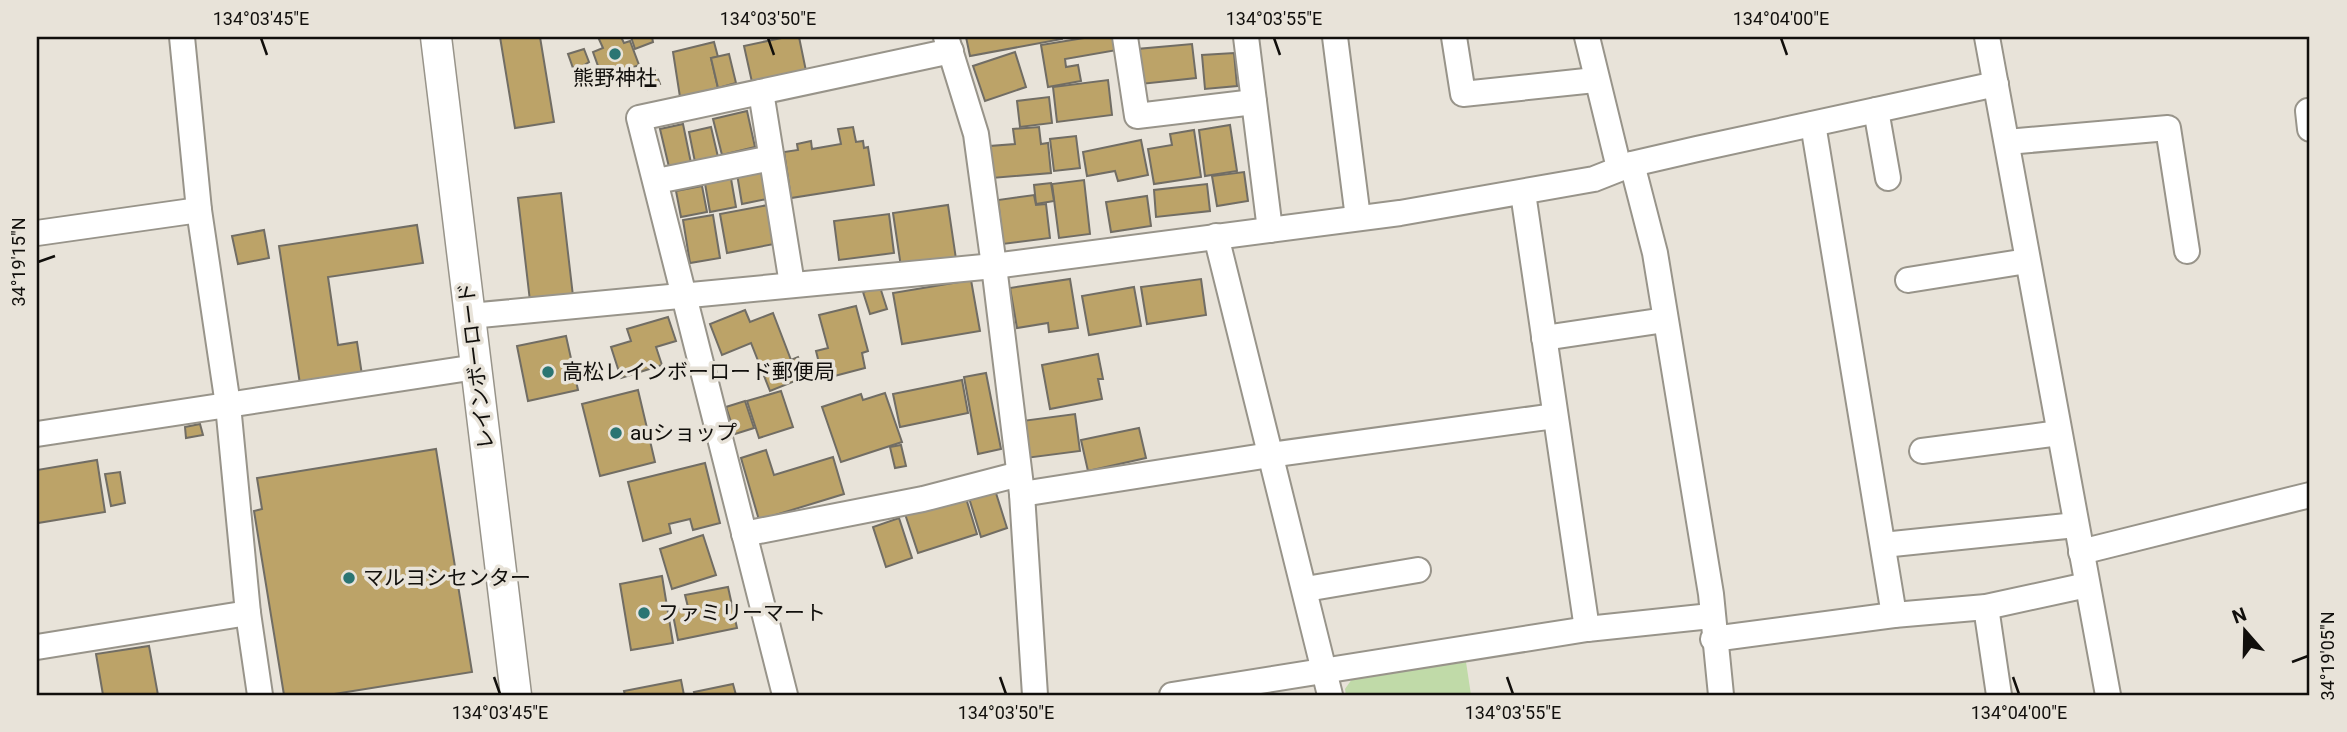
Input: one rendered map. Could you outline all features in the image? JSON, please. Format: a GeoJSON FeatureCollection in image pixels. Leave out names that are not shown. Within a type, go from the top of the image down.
{"type":"FeatureCollection","features":[{"type":"Feature","properties":{"kind":"street"},"geometry":{"type":"LineString","coordinates":[[182,37],[199,210],[228,405],[248,613],[260,695]]}},
{"type":"Feature","properties":{"kind":"street","name":"レインボーロード"},"geometry":{"type":"LineString","coordinates":[[436,37],[516,695]]}},
{"type":"Feature","properties":{"kind":"street"},"geometry":{"type":"LineString","coordinates":[[1125,37],[1137,116],[1254,102]]}},
{"type":"Feature","properties":{"kind":"street"},"geometry":{"type":"LineString","coordinates":[[1246,37],[1270,230]]}},
{"type":"Feature","properties":{"kind":"street"},"geometry":{"type":"LineString","coordinates":[[1335,37],[1358,218]]}},
{"type":"Feature","properties":{"kind":"street"},"geometry":{"type":"LineString","coordinates":[[1454,37],[1463,94],[1595,80]]}},
{"type":"Feature","properties":{"kind":"street"},"geometry":{"type":"LineString","coordinates":[[1587,37],[1595,80],[1655,253],[1711,594],[1712,628],[1721,695]]}},
{"type":"Feature","properties":{"kind":"street"},"geometry":{"type":"LineString","coordinates":[[1987,37],[2108,695]]}},
{"type":"Feature","properties":{"kind":"street"},"geometry":{"type":"LineString","coordinates":[[785,695],[682,297],[657,181],[639,118],[761,92],[948,44],[976,134],[994,266],[1021,484],[1035,695]]}},
{"type":"Feature","properties":{"kind":"street"},"geometry":{"type":"LineString","coordinates":[[470,316],[994,266],[1358,218],[1523,193],[1594,179],[1625,166],[1996,84]]}},
{"type":"Feature","properties":{"kind":"street"},"geometry":{"type":"LineString","coordinates":[[761,92],[792,285]]}},
{"type":"Feature","properties":{"kind":"street"},"geometry":{"type":"LineString","coordinates":[[1876,110],[1888,178]]}},
{"type":"Feature","properties":{"kind":"street"},"geometry":{"type":"LineString","coordinates":[[1813,124],[1894,615]]}},
{"type":"Feature","properties":{"kind":"street"},"geometry":{"type":"LineString","coordinates":[[2007,142],[2168,128],[2187,251]]}},
{"type":"Feature","properties":{"kind":"street"},"geometry":{"type":"LineString","coordinates":[[657,181],[771,158]]}},
{"type":"Feature","properties":{"kind":"street"},"geometry":{"type":"LineString","coordinates":[[1523,193],[1587,629]]}},
{"type":"Feature","properties":{"kind":"street"},"geometry":{"type":"LineString","coordinates":[[37,233],[199,210]]}},
{"type":"Feature","properties":{"kind":"street"},"geometry":{"type":"LineString","coordinates":[[1216,236],[1306,589],[1327,684]]}},
{"type":"Feature","properties":{"kind":"street"},"geometry":{"type":"LineString","coordinates":[[1908,280],[2027,261]]}},
{"type":"Feature","properties":{"kind":"street"},"geometry":{"type":"LineString","coordinates":[[1544,338],[1665,320]]}},
{"type":"Feature","properties":{"kind":"street"},"geometry":{"type":"LineString","coordinates":[[37,434],[476,367]]}},
{"type":"Feature","properties":{"kind":"street"},"geometry":{"type":"LineString","coordinates":[[744,534],[923,499],[1021,484],[1270,455],[1555,416]]}},
{"type":"Feature","properties":{"kind":"street"},"geometry":{"type":"LineString","coordinates":[[1922,452],[2059,433]]}},
{"type":"Feature","properties":{"kind":"street"},"geometry":{"type":"LineString","coordinates":[[2081,552],[2310,495]]}},
{"type":"Feature","properties":{"kind":"street"},"geometry":{"type":"LineString","coordinates":[[1883,545],[2076,525]]}},
{"type":"Feature","properties":{"kind":"street"},"geometry":{"type":"LineString","coordinates":[[1306,589],[1418,570]]}},
{"type":"Feature","properties":{"kind":"street"},"geometry":{"type":"LineString","coordinates":[[1172,695],[1327,684],[1587,629],[1712,628],[1986,607],[2087,585]]}},
{"type":"Feature","properties":{"kind":"street"},"geometry":{"type":"LineString","coordinates":[[1986,607],[2000,695]]}},
{"type":"Feature","properties":{"kind":"street"},"geometry":{"type":"LineString","coordinates":[[37,647],[248,613]]}},
{"type":"Feature","properties":{"kind":"green space"},"geometry":{"type":"Polygon","coordinates":[[[1466,662],[1471,695],[1346,695],[1345,689],[1352,679],[1466,662]]]}},
{"type":"Feature","properties":{"kind":"building"},"geometry":{"type":"Polygon","coordinates":[[[500,37],[540,37],[554,122],[515,128],[500,37]]]}},
{"type":"Feature","properties":{"kind":"building"},"geometry":{"type":"Polygon","coordinates":[[[598,37],[621,37],[624,43],[630,41],[639,65],[631,68],[632,72],[612,80],[610,75],[602,77],[593,52],[603,48],[598,37]]]}},
{"type":"Feature","properties":{"kind":"building"},"geometry":{"type":"Polygon","coordinates":[[[631,37],[652,37],[653,42],[635,49],[631,37]]]}},
{"type":"Feature","properties":{"kind":"building"},"geometry":{"type":"Polygon","coordinates":[[[799,37],[806,71],[752,82],[744,46],[799,37]]]}},
{"type":"Feature","properties":{"kind":"building"},"geometry":{"type":"Polygon","coordinates":[[[966,37],[1062,37],[1062,39],[970,56],[966,37]]]}},
{"type":"Feature","properties":{"kind":"building"},"geometry":{"type":"Polygon","coordinates":[[[1090,37],[1115,37],[1117,50],[1065,59],[1066,67],[1078,65],[1081,81],[1048,87],[1041,45],[1090,37]]]}},
{"type":"Feature","properties":{"kind":"building"},"geometry":{"type":"Polygon","coordinates":[[[714,42],[718,57],[711,58],[718,88],[680,97],[673,52],[714,42]]]}},
{"type":"Feature","properties":{"kind":"building"},"geometry":{"type":"Polygon","coordinates":[[[1192,44],[1196,78],[1141,84],[1137,49],[1192,44]]]}},
{"type":"Feature","properties":{"kind":"building"},"geometry":{"type":"Polygon","coordinates":[[[584,49],[589,62],[578,69],[577,66],[573,68],[568,54],[584,49]]]}},
{"type":"Feature","properties":{"kind":"building"},"geometry":{"type":"Polygon","coordinates":[[[1015,52],[1026,87],[985,101],[973,66],[1015,52]]]}},
{"type":"Feature","properties":{"kind":"building"},"geometry":{"type":"Polygon","coordinates":[[[1234,53],[1237,86],[1205,89],[1202,55],[1234,53]]]}},
{"type":"Feature","properties":{"kind":"building"},"geometry":{"type":"Polygon","coordinates":[[[729,54],[736,83],[718,88],[711,58],[729,54]]]}},
{"type":"Feature","properties":{"kind":"building"},"geometry":{"type":"Polygon","coordinates":[[[655,71],[660,84],[648,89],[643,75],[655,71]]]}},
{"type":"Feature","properties":{"kind":"building"},"geometry":{"type":"Polygon","coordinates":[[[1108,80],[1112,115],[1057,122],[1053,87],[1108,80]]]}},
{"type":"Feature","properties":{"kind":"building"},"geometry":{"type":"Polygon","coordinates":[[[1049,97],[1052,123],[1020,127],[1017,101],[1049,97]]]}},
{"type":"Feature","properties":{"kind":"building"},"geometry":{"type":"Polygon","coordinates":[[[747,111],[755,147],[722,155],[713,119],[747,111]]]}},
{"type":"Feature","properties":{"kind":"building"},"geometry":{"type":"Polygon","coordinates":[[[683,124],[691,163],[669,167],[660,129],[683,124]]]}},
{"type":"Feature","properties":{"kind":"building"},"geometry":{"type":"Polygon","coordinates":[[[1230,125],[1237,171],[1205,176],[1199,130],[1230,125]]]}},
{"type":"Feature","properties":{"kind":"building"},"geometry":{"type":"Polygon","coordinates":[[[711,127],[718,157],[695,162],[689,132],[711,127]]]}},
{"type":"Feature","properties":{"kind":"building"},"geometry":{"type":"Polygon","coordinates":[[[853,127],[856,142],[863,141],[864,148],[868,147],[874,185],[791,198],[784,152],[798,150],[797,144],[811,141],[812,149],[841,144],[838,129],[853,127]]]}},
{"type":"Feature","properties":{"kind":"building"},"geometry":{"type":"Polygon","coordinates":[[[1039,127],[1041,144],[1048,143],[1051,173],[992,178],[990,146],[1015,144],[1013,129],[1039,127]]]}},
{"type":"Feature","properties":{"kind":"building"},"geometry":{"type":"Polygon","coordinates":[[[1194,130],[1201,177],[1154,184],[1148,149],[1172,145],[1170,134],[1194,130]]]}},
{"type":"Feature","properties":{"kind":"building"},"geometry":{"type":"Polygon","coordinates":[[[1076,136],[1080,168],[1054,171],[1050,139],[1076,136]]]}},
{"type":"Feature","properties":{"kind":"building"},"geometry":{"type":"Polygon","coordinates":[[[1141,140],[1148,175],[1118,181],[1115,171],[1087,176],[1083,152],[1141,140]]]}},
{"type":"Feature","properties":{"kind":"building"},"geometry":{"type":"Polygon","coordinates":[[[761,170],[767,199],[742,204],[737,174],[761,170]]]}},
{"type":"Feature","properties":{"kind":"building"},"geometry":{"type":"Polygon","coordinates":[[[1244,172],[1248,201],[1217,206],[1212,176],[1244,172]]]}},
{"type":"Feature","properties":{"kind":"building"},"geometry":{"type":"Polygon","coordinates":[[[730,173],[736,207],[710,212],[704,178],[730,173]]]}},
{"type":"Feature","properties":{"kind":"building"},"geometry":{"type":"Polygon","coordinates":[[[1084,180],[1090,234],[1059,238],[1052,184],[1084,180]]]}},
{"type":"Feature","properties":{"kind":"building"},"geometry":{"type":"Polygon","coordinates":[[[1051,183],[1054,201],[1036,204],[1034,185],[1051,183]]]}},
{"type":"Feature","properties":{"kind":"building"},"geometry":{"type":"Polygon","coordinates":[[[1207,184],[1210,211],[1156,217],[1154,190],[1207,184]]]}},
{"type":"Feature","properties":{"kind":"building"},"geometry":{"type":"Polygon","coordinates":[[[702,186],[707,212],[681,217],[676,191],[702,186]]]}},
{"type":"Feature","properties":{"kind":"building"},"geometry":{"type":"Polygon","coordinates":[[[561,193],[573,296],[530,301],[518,198],[561,193]]]}},
{"type":"Feature","properties":{"kind":"building"},"geometry":{"type":"Polygon","coordinates":[[[1034,195],[1036,205],[1046,204],[1050,238],[1003,244],[998,200],[1034,195]]]}},
{"type":"Feature","properties":{"kind":"building"},"geometry":{"type":"Polygon","coordinates":[[[1147,196],[1151,226],[1111,232],[1106,202],[1147,196]]]}},
{"type":"Feature","properties":{"kind":"building"},"geometry":{"type":"Polygon","coordinates":[[[768,205],[774,244],[727,253],[720,214],[768,205]]]}},
{"type":"Feature","properties":{"kind":"building"},"geometry":{"type":"Polygon","coordinates":[[[948,205],[956,259],[901,267],[893,213],[948,205]]]}},
{"type":"Feature","properties":{"kind":"building"},"geometry":{"type":"Polygon","coordinates":[[[889,214],[894,253],[839,260],[834,221],[889,214]]]}},
{"type":"Feature","properties":{"kind":"building"},"geometry":{"type":"Polygon","coordinates":[[[713,215],[720,258],[690,263],[683,220],[713,215]]]}},
{"type":"Feature","properties":{"kind":"building"},"geometry":{"type":"Polygon","coordinates":[[[417,225],[423,263],[328,277],[338,345],[357,342],[362,375],[300,384],[279,246],[417,225]]]}},
{"type":"Feature","properties":{"kind":"building"},"geometry":{"type":"Polygon","coordinates":[[[264,230],[269,258],[238,264],[232,236],[264,230]]]}},
{"type":"Feature","properties":{"kind":"building"},"geometry":{"type":"Polygon","coordinates":[[[1070,279],[1078,328],[1049,332],[1048,323],[1017,328],[1010,288],[1070,279]]]}},
{"type":"Feature","properties":{"kind":"building"},"geometry":{"type":"Polygon","coordinates":[[[1201,279],[1206,315],[1147,324],[1141,287],[1201,279]]]}},
{"type":"Feature","properties":{"kind":"building"},"geometry":{"type":"Polygon","coordinates":[[[971,280],[980,331],[902,344],[893,293],[971,280]]]}},
{"type":"Feature","properties":{"kind":"building"},"geometry":{"type":"Polygon","coordinates":[[[880,287],[887,309],[870,314],[863,292],[880,287]]]}},
{"type":"Feature","properties":{"kind":"building"},"geometry":{"type":"Polygon","coordinates":[[[1134,287],[1141,326],[1089,335],[1082,296],[1134,287]]]}},
{"type":"Feature","properties":{"kind":"building"},"geometry":{"type":"Polygon","coordinates":[[[856,306],[868,351],[862,353],[865,368],[823,379],[816,351],[828,348],[819,315],[856,306]]]}},
{"type":"Feature","properties":{"kind":"building"},"geometry":{"type":"Polygon","coordinates":[[[745,310],[750,322],[773,313],[791,360],[798,357],[805,377],[770,391],[751,343],[722,355],[710,324],[745,310]]]}},
{"type":"Feature","properties":{"kind":"building"},"geometry":{"type":"Polygon","coordinates":[[[668,317],[676,341],[656,347],[662,365],[621,378],[611,347],[631,341],[627,329],[668,317]]]}},
{"type":"Feature","properties":{"kind":"building"},"geometry":{"type":"Polygon","coordinates":[[[566,336],[578,390],[528,401],[517,346],[566,336]]]}},
{"type":"Feature","properties":{"kind":"building"},"geometry":{"type":"Polygon","coordinates":[[[1098,354],[1103,379],[1098,379],[1102,399],[1050,409],[1042,365],[1098,354]]]}},
{"type":"Feature","properties":{"kind":"building"},"geometry":{"type":"Polygon","coordinates":[[[986,373],[1001,449],[978,454],[964,377],[986,373]]]}},
{"type":"Feature","properties":{"kind":"building"},"geometry":{"type":"Polygon","coordinates":[[[962,380],[968,413],[900,427],[893,394],[962,380]]]}},
{"type":"Feature","properties":{"kind":"building"},"geometry":{"type":"Polygon","coordinates":[[[638,390],[655,462],[600,476],[582,404],[638,390]]]}},
{"type":"Feature","properties":{"kind":"building"},"geometry":{"type":"Polygon","coordinates":[[[781,391],[793,427],[759,438],[747,401],[781,391]]]}},
{"type":"Feature","properties":{"kind":"building"},"geometry":{"type":"Polygon","coordinates":[[[885,393],[902,442],[841,462],[822,407],[861,394],[863,400],[885,393]]]}},
{"type":"Feature","properties":{"kind":"building"},"geometry":{"type":"Polygon","coordinates":[[[745,401],[754,428],[735,434],[726,407],[745,401]]]}},
{"type":"Feature","properties":{"kind":"building"},"geometry":{"type":"Polygon","coordinates":[[[1075,414],[1080,451],[1026,458],[1022,421],[1075,414]]]}},
{"type":"Feature","properties":{"kind":"building"},"geometry":{"type":"Polygon","coordinates":[[[200,424],[203,435],[186,438],[185,427],[200,424]]]}},
{"type":"Feature","properties":{"kind":"building"},"geometry":{"type":"Polygon","coordinates":[[[1139,428],[1146,458],[1088,471],[1081,440],[1139,428]]]}},
{"type":"Feature","properties":{"kind":"building"},"geometry":{"type":"Polygon","coordinates":[[[901,445],[906,466],[895,468],[890,447],[901,445]]]}},
{"type":"Feature","properties":{"kind":"building"},"geometry":{"type":"Polygon","coordinates":[[[436,449],[472,672],[328,695],[284,695],[254,511],[262,509],[257,478],[436,449]]]}},
{"type":"Feature","properties":{"kind":"building"},"geometry":{"type":"Polygon","coordinates":[[[766,450],[774,475],[833,457],[844,494],[759,520],[741,458],[766,450]]]}},
{"type":"Feature","properties":{"kind":"building"},"geometry":{"type":"Polygon","coordinates":[[[97,460],[105,512],[38,523],[37,470],[97,460]]]}},
{"type":"Feature","properties":{"kind":"building"},"geometry":{"type":"Polygon","coordinates":[[[705,463],[720,523],[693,530],[690,519],[669,524],[671,533],[643,541],[628,482],[705,463]]]}},
{"type":"Feature","properties":{"kind":"building"},"geometry":{"type":"Polygon","coordinates":[[[120,472],[125,503],[111,506],[105,474],[120,472]]]}},
{"type":"Feature","properties":{"kind":"building"},"geometry":{"type":"Polygon","coordinates":[[[995,490],[1007,528],[981,537],[969,498],[995,490]]]}},
{"type":"Feature","properties":{"kind":"building"},"geometry":{"type":"Polygon","coordinates":[[[965,495],[977,534],[918,553],[905,514],[965,495]]]}},
{"type":"Feature","properties":{"kind":"building"},"geometry":{"type":"Polygon","coordinates":[[[899,518],[912,558],[886,567],[873,527],[899,518]]]}},
{"type":"Feature","properties":{"kind":"building"},"geometry":{"type":"Polygon","coordinates":[[[703,535],[716,575],[672,589],[660,549],[703,535]]]}},
{"type":"Feature","properties":{"kind":"building"},"geometry":{"type":"Polygon","coordinates":[[[662,576],[673,643],[631,650],[620,584],[662,576]]]}},
{"type":"Feature","properties":{"kind":"building"},"geometry":{"type":"Polygon","coordinates":[[[728,587],[737,628],[678,640],[672,610],[688,607],[685,595],[728,587]]]}},
{"type":"Feature","properties":{"kind":"building"},"geometry":{"type":"Polygon","coordinates":[[[149,646],[158,695],[103,695],[96,654],[149,646]]]}},
{"type":"Feature","properties":{"kind":"building"},"geometry":{"type":"Polygon","coordinates":[[[681,680],[684,695],[625,695],[624,691],[681,680]]]}},
{"type":"Feature","properties":{"kind":"building"},"geometry":{"type":"Polygon","coordinates":[[[733,684],[736,695],[695,695],[694,692],[733,684]]]}},
{"type":"Feature","properties":{"kind":"place","name":"熊野神社"},"geometry":{"type":"Point","coordinates":[615,54]}},
{"type":"Feature","properties":{"kind":"place","name":"高松レインボーロード郵便局"},"geometry":{"type":"Point","coordinates":[548,372]}},
{"type":"Feature","properties":{"kind":"place","name":"auショップ"},"geometry":{"type":"Point","coordinates":[616,433]}},
{"type":"Feature","properties":{"kind":"place","name":"マルヨシセンター"},"geometry":{"type":"Point","coordinates":[349,578]}},
{"type":"Feature","properties":{"kind":"place","name":"ファミリーマート"},"geometry":{"type":"Point","coordinates":[644,613]}}]}
